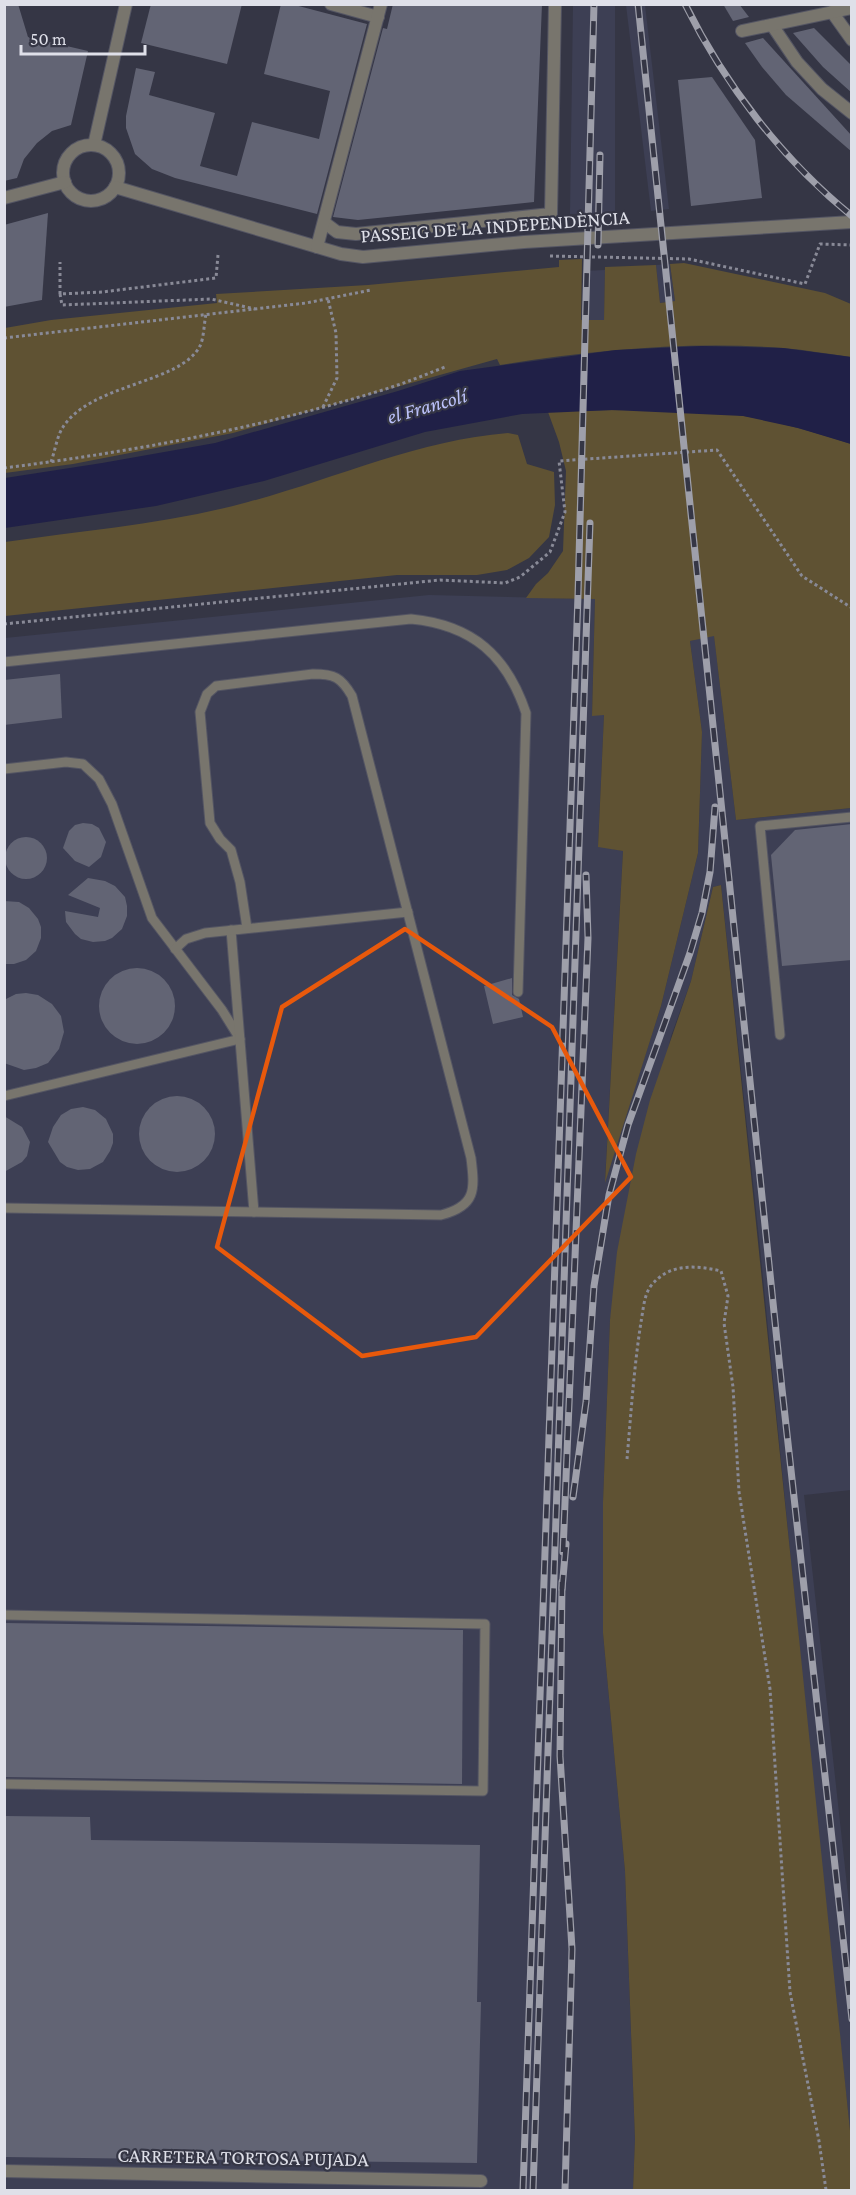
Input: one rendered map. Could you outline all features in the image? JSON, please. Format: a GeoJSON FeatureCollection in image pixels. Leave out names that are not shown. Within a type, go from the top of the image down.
{"type":"FeatureCollection","features":[{"type":"Feature","properties":{"kind":"street"},"geometry":{"type":"LineString","coordinates":[[94,145],[126,4]]}},
{"type":"Feature","properties":{"kind":"street"},"geometry":{"type":"LineString","coordinates":[[317,247],[380,11],[331,4]]}},
{"type":"Feature","properties":{"kind":"street"},"geometry":{"type":"LineString","coordinates":[[325,222],[338,232],[356,234],[551,214],[555,4]]}},
{"type":"Feature","properties":{"kind":"street"},"geometry":{"type":"LineString","coordinates":[[742,31],[852,8]]}},
{"type":"Feature","properties":{"kind":"street"},"geometry":{"type":"LineString","coordinates":[[832,12],[852,40]]}},
{"type":"Feature","properties":{"kind":"street"},"geometry":{"type":"LineString","coordinates":[[772,25],[797,62],[822,89],[852,113]]}},
{"type":"Feature","properties":{"kind":"street"},"geometry":{"type":"LineString","coordinates":[[94,145],[105,149],[117,163],[119,175],[114,187],[102,198],[87,200],[71,193],[65,182],[63,168],[69,155],[80,147],[94,145]]}},
{"type":"Feature","properties":{"kind":"street"},"geometry":{"type":"LineString","coordinates":[[4,198],[65,182]]}},
{"type":"Feature","properties":{"kind":"street","name":"PASSEIG DE LA INDEPENDÈNCIA"},"geometry":{"type":"LineString","coordinates":[[114,187],[341,254],[363,257],[524,242],[852,222]]}},
{"type":"Feature","properties":{"kind":"street","name":"CARRETERA TORTOSA PUJADA"},"geometry":{"type":"LineString","coordinates":[[4,2171],[481,2181]]}},
{"type":"Feature","properties":{"kind":"lane"},"geometry":{"type":"LineString","coordinates":[[4,662],[411,619],[432,621],[465,634],[484,645],[501,662],[521,699],[526,714],[518,992]]}},
{"type":"Feature","properties":{"kind":"lane"},"geometry":{"type":"LineString","coordinates":[[4,1208],[441,1215],[456,1211],[468,1201],[474,1187],[471,1158],[352,696],[344,682],[329,674],[216,686],[207,694],[200,712],[210,823],[220,839],[231,850],[240,882],[247,928]]}},
{"type":"Feature","properties":{"kind":"lane"},"geometry":{"type":"LineString","coordinates":[[4,769],[66,762],[83,764],[99,779],[112,804],[152,918],[240,1038]]}},
{"type":"Feature","properties":{"kind":"lane"},"geometry":{"type":"LineString","coordinates":[[780,1035],[760,826],[852,817]]}},
{"type":"Feature","properties":{"kind":"lane"},"geometry":{"type":"LineString","coordinates":[[176,949],[186,939],[205,933],[408,912]]}},
{"type":"Feature","properties":{"kind":"lane"},"geometry":{"type":"LineString","coordinates":[[231,930],[254,1212]]}},
{"type":"Feature","properties":{"kind":"lane"},"geometry":{"type":"LineString","coordinates":[[4,1096],[240,1038]]}},
{"type":"Feature","properties":{"kind":"lane"},"geometry":{"type":"LineString","coordinates":[[4,1616],[485,1624],[483,1791],[4,1784]]}},
{"type":"Feature","properties":{"kind":"path"},"geometry":{"type":"LineString","coordinates":[[547,256],[689,259],[806,284],[820,244],[852,245]]}},
{"type":"Feature","properties":{"kind":"path"},"geometry":{"type":"LineString","coordinates":[[60,294],[102,292],[216,278],[218,255]]}},
{"type":"Feature","properties":{"kind":"path"},"geometry":{"type":"LineString","coordinates":[[60,262],[62,305],[211,299],[255,309]]}},
{"type":"Feature","properties":{"kind":"path"},"geometry":{"type":"LineString","coordinates":[[4,338],[255,309],[328,299],[372,290]]}},
{"type":"Feature","properties":{"kind":"path"},"geometry":{"type":"LineString","coordinates":[[323,407],[337,378],[336,333],[328,299]]}},
{"type":"Feature","properties":{"kind":"path"},"geometry":{"type":"LineString","coordinates":[[51,462],[62,428],[80,408],[127,386],[180,366],[200,346],[206,314]]}},
{"type":"Feature","properties":{"kind":"path"},"geometry":{"type":"LineString","coordinates":[[4,468],[164,443],[323,407],[378,392],[445,367]]}},
{"type":"Feature","properties":{"kind":"path"},"geometry":{"type":"LineString","coordinates":[[4,624],[440,580],[505,583],[520,577],[550,552],[565,512],[559,460],[717,450],[802,576],[852,608]]}},
{"type":"Feature","properties":{"kind":"path"},"geometry":{"type":"LineString","coordinates":[[627,1459],[638,1342],[643,1308],[649,1288],[666,1272],[696,1265],[721,1270],[728,1296],[724,1323],[733,1387],[739,1492],[770,1689],[790,1992],[819,2141],[826,2190]]}},
{"type":"Feature","properties":{"kind":"highlighted area"},"geometry":{"type":"Polygon","coordinates":[[[405,929],[552,1027],[631,1177],[476,1337],[362,1356],[217,1247],[282,1007],[405,929]]]}},
{"type":"Feature","properties":{"kind":"shaded area"},"geometry":{"type":"Polygon","coordinates":[[[573,5],[615,5],[615,213],[570,214],[573,5]]]}},
{"type":"Feature","properties":{"kind":"shaded area"},"geometry":{"type":"Polygon","coordinates":[[[626,5],[645,5],[669,209],[651,211],[626,5]]]}},
{"type":"Feature","properties":{"kind":"shaded area"},"geometry":{"type":"Polygon","coordinates":[[[582,259],[581,320],[604,320],[605,267],[656,265],[660,303],[675,301],[670,264],[684,263],[825,293],[851,304],[851,357],[783,348],[677,346],[606,351],[500,365],[497,359],[233,433],[73,464],[5,473],[5,328],[51,320],[217,303],[216,294],[368,285],[559,267],[559,260],[582,259]]]}},
{"type":"Feature","properties":{"kind":"shaded area"},"geometry":{"type":"Polygon","coordinates":[[[670,264],[675,301],[660,303],[656,265],[670,264]]]}},
{"type":"Feature","properties":{"kind":"shaded area"},"geometry":{"type":"Polygon","coordinates":[[[605,270],[604,320],[581,320],[583,271],[605,270]]]}},
{"type":"Feature","properties":{"kind":"shaded area"},"geometry":{"type":"Polygon","coordinates":[[[655,410],[722,413],[771,421],[851,444],[851,808],[736,820],[714,636],[690,641],[702,732],[698,853],[661,1006],[605,1183],[623,851],[598,847],[604,715],[592,716],[595,599],[526,598],[548,573],[563,551],[566,471],[548,412],[655,410]]]}},
{"type":"Feature","properties":{"kind":"shaded area"},"geometry":{"type":"Polygon","coordinates":[[[508,433],[518,435],[527,464],[554,472],[555,505],[549,537],[529,558],[507,570],[477,575],[397,575],[5,616],[5,542],[157,521],[218,510],[409,452],[475,437],[508,433]]]}},
{"type":"Feature","properties":{"kind":"shaded area"},"geometry":{"type":"Polygon","coordinates":[[[429,595],[595,599],[592,715],[604,715],[598,846],[623,851],[605,1180],[661,1006],[698,853],[702,732],[690,641],[714,635],[736,820],[851,808],[851,1490],[804,1495],[851,1922],[851,2140],[721,885],[713,887],[691,981],[671,1036],[610,1320],[603,1502],[603,1633],[625,1871],[635,2140],[633,2190],[5,2190],[5,638],[429,595]]]}},
{"type":"Feature","properties":{"kind":"shaded area"},"geometry":{"type":"Polygon","coordinates":[[[721,885],[851,2140],[851,2190],[633,2190],[635,2139],[625,1871],[603,1633],[603,1502],[610,1320],[617,1252],[636,1154],[650,1100],[691,981],[713,887],[721,885]]]}},
{"type":"Feature","properties":{"kind":"water","name":"el Francolí"},"geometry":{"type":"Polygon","coordinates":[[[702,346],[783,348],[851,357],[851,444],[798,428],[743,416],[612,410],[522,414],[425,432],[264,481],[156,506],[5,528],[5,478],[215,443],[460,371],[616,350],[702,346]]]}},
{"type":"Feature","properties":{"kind":"building"},"geometry":{"type":"Polygon","coordinates":[[[4,4],[18,4],[28,37],[88,51],[71,125],[52,131],[37,143],[24,159],[17,178],[4,181],[4,4]]]}},
{"type":"Feature","properties":{"kind":"building"},"geometry":{"type":"Polygon","coordinates":[[[151,4],[242,4],[227,64],[141,43],[151,4]]]}},
{"type":"Feature","properties":{"kind":"building"},"geometry":{"type":"Polygon","coordinates":[[[281,4],[291,4],[367,24],[317,214],[175,178],[152,169],[135,154],[126,128],[126,116],[136,68],[155,72],[149,95],[215,113],[200,166],[237,176],[252,122],[319,139],[330,91],[264,74],[281,4]]]}},
{"type":"Feature","properties":{"kind":"building"},"geometry":{"type":"Polygon","coordinates":[[[393,4],[542,4],[534,202],[358,220],[333,217],[383,28],[387,29],[393,4]]]}},
{"type":"Feature","properties":{"kind":"building"},"geometry":{"type":"Polygon","coordinates":[[[723,4],[739,4],[749,17],[733,21],[723,4]]]}},
{"type":"Feature","properties":{"kind":"building"},"geometry":{"type":"Polygon","coordinates":[[[814,28],[852,66],[852,93],[823,67],[793,33],[814,28]]]}},
{"type":"Feature","properties":{"kind":"building"},"geometry":{"type":"Polygon","coordinates":[[[763,38],[852,136],[852,152],[786,95],[745,43],[763,38]]]}},
{"type":"Feature","properties":{"kind":"building"},"geometry":{"type":"Polygon","coordinates":[[[712,77],[755,140],[762,198],[691,206],[678,80],[712,77]]]}},
{"type":"Feature","properties":{"kind":"building"},"geometry":{"type":"Polygon","coordinates":[[[48,213],[42,300],[4,307],[4,225],[48,213]]]}},
{"type":"Feature","properties":{"kind":"building"},"geometry":{"type":"Polygon","coordinates":[[[60,674],[62,718],[4,725],[4,680],[60,674]]]}},
{"type":"Feature","properties":{"kind":"building"},"geometry":{"type":"Polygon","coordinates":[[[83,823],[99,828],[106,842],[101,857],[89,867],[75,861],[63,848],[69,831],[75,825],[83,823]]]}},
{"type":"Feature","properties":{"kind":"building"},"geometry":{"type":"Polygon","coordinates":[[[852,824],[852,960],[782,966],[771,855],[795,830],[852,824]]]}},
{"type":"Feature","properties":{"kind":"building"},"geometry":{"type":"Polygon","coordinates":[[[26,837],[41,843],[47,858],[41,873],[26,879],[11,873],[5,858],[11,843],[26,837]]]}},
{"type":"Feature","properties":{"kind":"building"},"geometry":{"type":"Polygon","coordinates":[[[88,878],[105,881],[115,886],[125,897],[127,916],[122,929],[105,941],[93,942],[81,939],[66,922],[65,911],[98,917],[100,908],[68,895],[88,878]]]}},
{"type":"Feature","properties":{"kind":"building"},"geometry":{"type":"Polygon","coordinates":[[[4,901],[19,902],[29,908],[41,927],[41,938],[36,951],[26,960],[14,964],[4,964],[4,901]]]}},
{"type":"Feature","properties":{"kind":"building"},"geometry":{"type":"Polygon","coordinates":[[[137,968],[152,971],[164,979],[172,991],[175,1006],[172,1021],[164,1033],[152,1041],[137,1044],[122,1041],[110,1033],[102,1021],[99,1006],[102,991],[110,979],[122,971],[137,968]]]}},
{"type":"Feature","properties":{"kind":"building"},"geometry":{"type":"Polygon","coordinates":[[[512,978],[512,995],[519,999],[523,1017],[493,1024],[484,986],[512,978]]]}},
{"type":"Feature","properties":{"kind":"building"},"geometry":{"type":"Polygon","coordinates":[[[16,994],[38,995],[52,1004],[61,1016],[64,1032],[59,1049],[48,1063],[24,1070],[4,1063],[4,1000],[16,994]]]}},
{"type":"Feature","properties":{"kind":"building"},"geometry":{"type":"Polygon","coordinates":[[[177,1096],[192,1099],[204,1107],[212,1119],[215,1134],[212,1149],[204,1161],[192,1169],[177,1172],[162,1169],[150,1161],[142,1149],[139,1134],[142,1119],[150,1107],[162,1099],[177,1096]]]}},
{"type":"Feature","properties":{"kind":"building"},"geometry":{"type":"Polygon","coordinates":[[[83,1107],[95,1110],[106,1119],[113,1134],[113,1143],[103,1162],[90,1169],[78,1170],[60,1162],[48,1142],[53,1127],[61,1115],[71,1109],[83,1107]]]}},
{"type":"Feature","properties":{"kind":"building"},"geometry":{"type":"Polygon","coordinates":[[[4,1116],[22,1127],[30,1142],[27,1156],[22,1162],[4,1172],[4,1116]]]}},
{"type":"Feature","properties":{"kind":"building"},"geometry":{"type":"Polygon","coordinates":[[[4,1623],[463,1630],[462,1784],[4,1777],[4,1623]]]}},
{"type":"Feature","properties":{"kind":"building"},"geometry":{"type":"Polygon","coordinates":[[[4,1816],[90,1817],[91,1840],[480,1845],[477,2002],[481,2002],[477,2163],[4,2157],[4,1816]]]}},
{"type":"Feature","properties":{"kind":"railway"},"geometry":{"type":"LineString","coordinates":[[523,2190],[578,595],[594,4]]}},
{"type":"Feature","properties":{"kind":"railway"},"geometry":{"type":"LineString","coordinates":[[638,4],[782,1389],[852,2019]]}},
{"type":"Feature","properties":{"kind":"railway"},"geometry":{"type":"LineString","coordinates":[[685,4],[718,63],[757,119],[802,170],[852,216]]}},
{"type":"Feature","properties":{"kind":"railway"},"geometry":{"type":"LineString","coordinates":[[598,245],[600,155]]}},
{"type":"Feature","properties":{"kind":"railway"},"geometry":{"type":"LineString","coordinates":[[533,2190],[590,523]]}},
{"type":"Feature","properties":{"kind":"railway"},"geometry":{"type":"LineString","coordinates":[[573,1497],[586,1402],[594,1286],[609,1195],[628,1125],[690,953],[702,913],[710,872],[715,807]]}},
{"type":"Feature","properties":{"kind":"railway"},"geometry":{"type":"LineString","coordinates":[[563,1552],[588,938],[586,875]]}},
{"type":"Feature","properties":{"kind":"railway"},"geometry":{"type":"LineString","coordinates":[[562,1589],[566,1544]]}},
{"type":"Feature","properties":{"kind":"railway"},"geometry":{"type":"LineString","coordinates":[[562,1582],[560,1756],[572,1949],[565,2190]]}}]}
